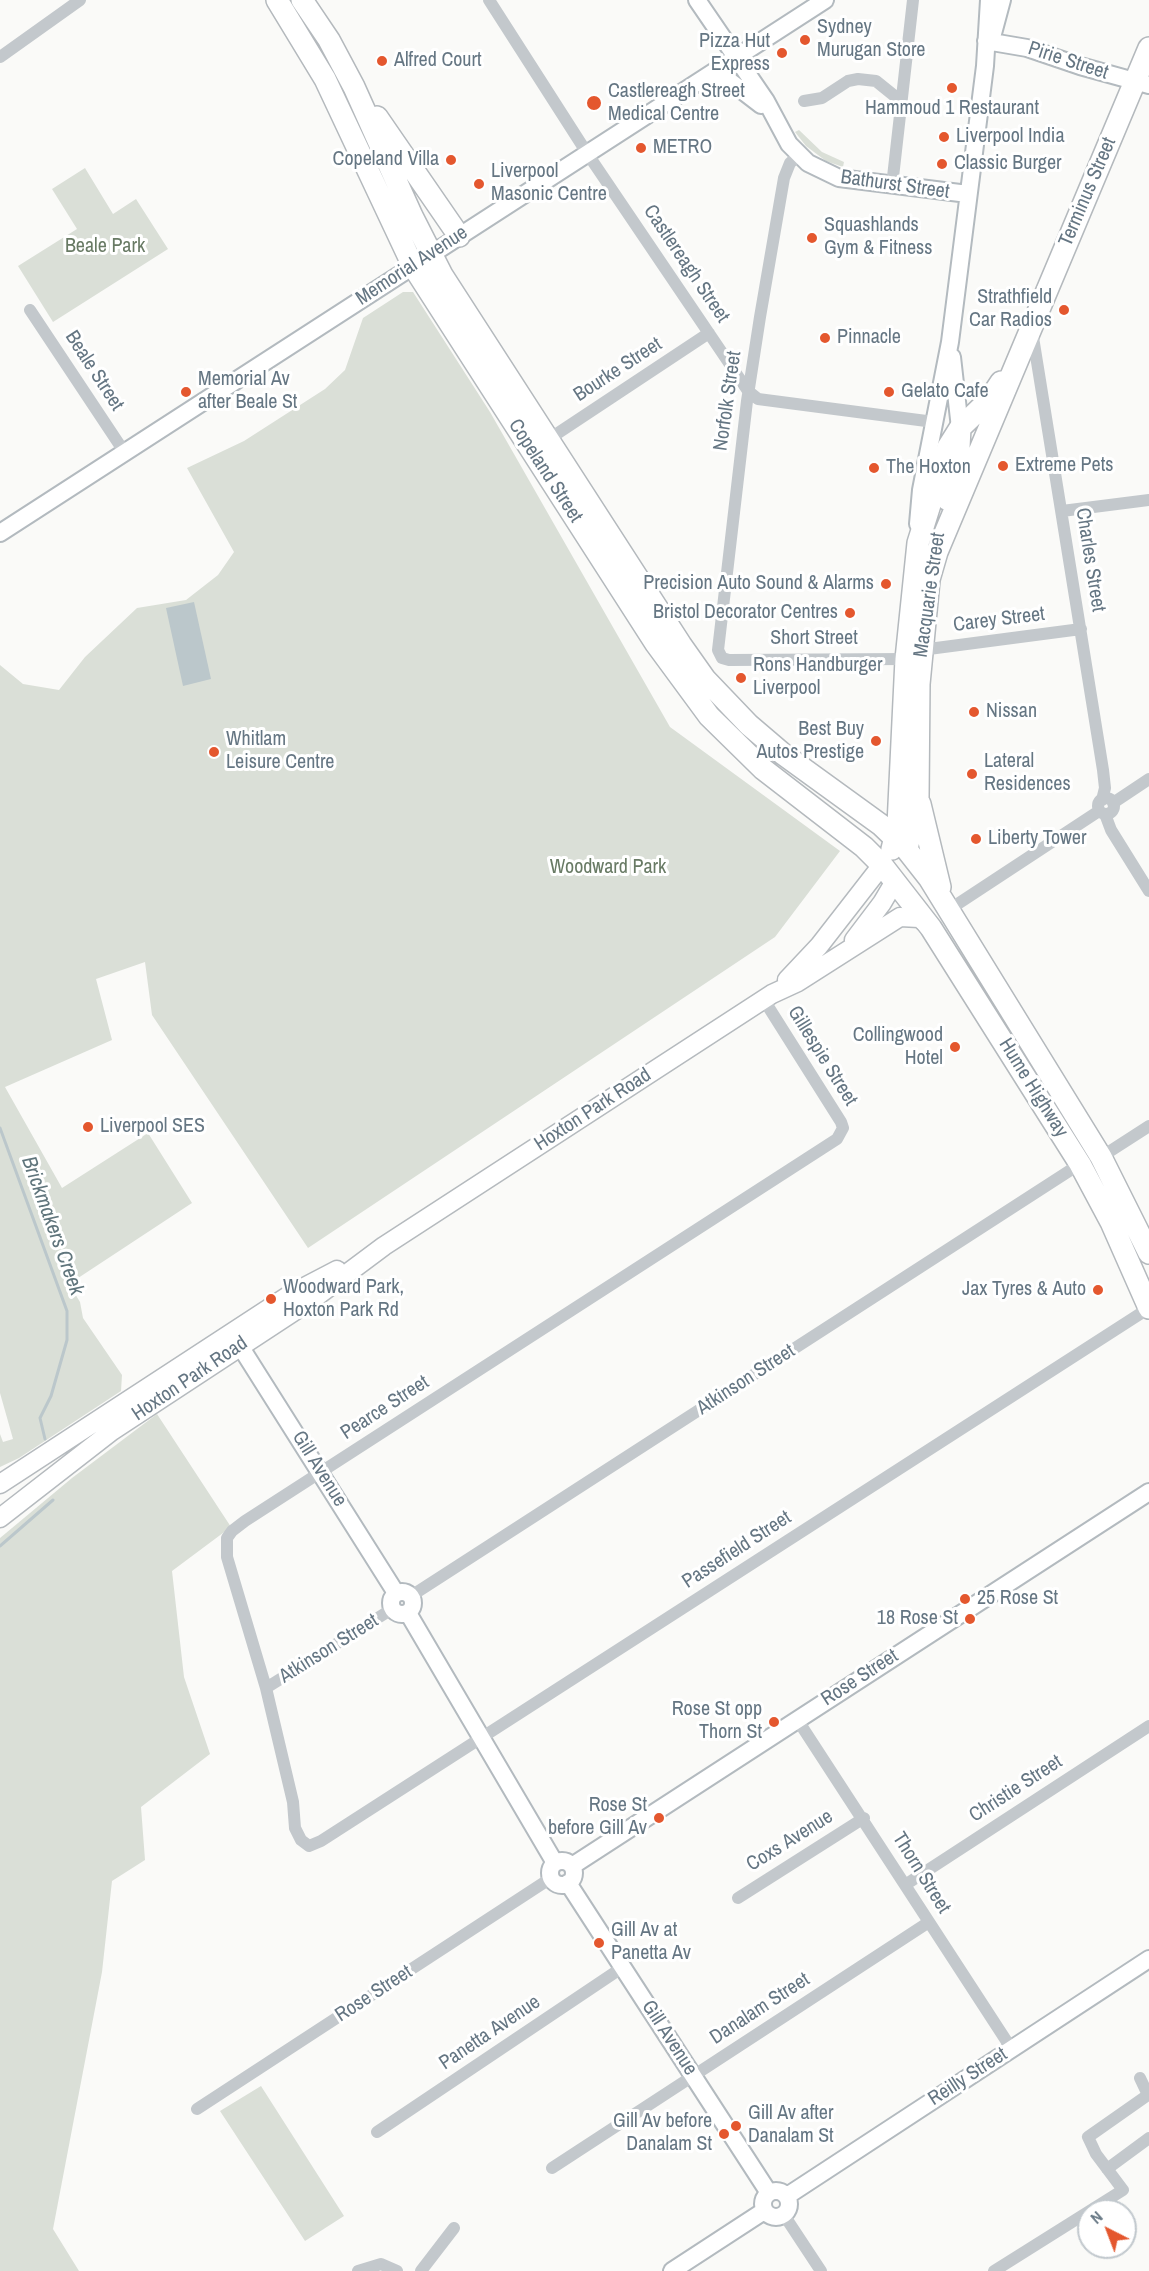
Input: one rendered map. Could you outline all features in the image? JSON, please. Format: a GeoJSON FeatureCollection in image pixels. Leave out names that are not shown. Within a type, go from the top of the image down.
{"type":"FeatureCollection","features":[{"type":"Feature","properties":{"kind":"highway","name":"Copeland Street"},"geometry":{"type":"LineString","coordinates":[[277,0],[329,87],[413,266],[686,688],[709,716],[763,769],[844,831],[888,873]]}},
{"type":"Feature","properties":{"kind":"highway","name":"Copeland Street"},"geometry":{"type":"LineString","coordinates":[[303,0],[329,40],[368,115],[430,254],[705,679],[765,740],[852,802],[901,844]]}},
{"type":"Feature","properties":{"kind":"highway","name":"Terminus Street"},"geometry":{"type":"LineString","coordinates":[[928,583],[937,552],[997,415],[1030,331],[1142,84],[1149,48]]}},
{"type":"Feature","properties":{"kind":"highway"},"geometry":{"type":"LineString","coordinates":[[368,115],[379,118],[459,236]]}},
{"type":"Feature","properties":{"kind":"highway","name":"Terminus Street"},"geometry":{"type":"LineString","coordinates":[[918,543],[941,460],[960,428],[994,393],[1030,331]]}},
{"type":"Feature","properties":{"kind":"highway","name":"Macquarie Street"},"geometry":{"type":"LineString","coordinates":[[901,844],[918,798],[914,655],[935,537],[958,467],[960,428]]}},
{"type":"Feature","properties":{"kind":"highway","name":"Macquarie Street"},"geometry":{"type":"LineString","coordinates":[[901,844],[901,780],[914,655],[918,543]]}},
{"type":"Feature","properties":{"kind":"highway"},"geometry":{"type":"LineString","coordinates":[[852,802],[866,808],[884,807],[895,797],[901,780]]}},
{"type":"Feature","properties":{"kind":"highway"},"geometry":{"type":"LineString","coordinates":[[918,798],[946,903]]}},
{"type":"Feature","properties":{"kind":"highway"},"geometry":{"type":"LineString","coordinates":[[888,873],[901,844]]}},
{"type":"Feature","properties":{"kind":"highway","name":"Hume Highway"},"geometry":{"type":"LineString","coordinates":[[901,844],[946,903],[1101,1157],[1149,1253]]}},
{"type":"Feature","properties":{"kind":"highway","name":"Hume Highway"},"geometry":{"type":"LineString","coordinates":[[888,873],[931,928],[1080,1164],[1111,1222],[1149,1308]]}},
{"type":"Feature","properties":{"kind":"main road","name":"Hoxton Park Road"},"geometry":{"type":"LineString","coordinates":[[826,965],[856,937],[882,903],[888,873]]}},
{"type":"Feature","properties":{"kind":"main road","name":"Hoxton Park Road"},"geometry":{"type":"LineString","coordinates":[[768,997],[888,873]]}},
{"type":"Feature","properties":{"kind":"main road","name":"Hoxton Park Road"},"geometry":{"type":"LineString","coordinates":[[0,1484],[234,1337],[313,1299],[384,1246],[768,997],[826,965],[902,917],[920,918],[931,928]]}},
{"type":"Feature","properties":{"kind":"main road","name":"Hoxton Park Road"},"geometry":{"type":"LineString","coordinates":[[0,1518],[234,1337]]}},
{"type":"Feature","properties":{"kind":"street"},"geometry":{"type":"LineString","coordinates":[[0,57],[80,0]]}},
{"type":"Feature","properties":{"kind":"street","name":"Castlereagh Street"},"geometry":{"type":"LineString","coordinates":[[489,0],[587,153],[748,391]]}},
{"type":"Feature","properties":{"kind":"street","name":"Bathurst Street"},"geometry":{"type":"LineString","coordinates":[[696,0],[766,101],[774,119],[799,155],[828,174],[892,186],[968,194]]}},
{"type":"Feature","properties":{"kind":"street","name":"Memorial Avenue"},"geometry":{"type":"LineString","coordinates":[[0,533],[825,0]]}},
{"type":"Feature","properties":{"kind":"street"},"geometry":{"type":"LineString","coordinates":[[892,186],[913,0]]}},
{"type":"Feature","properties":{"kind":"street","name":"Macquarie Street"},"geometry":{"type":"LineString","coordinates":[[918,543],[919,506],[950,342],[988,46],[989,0]]}},
{"type":"Feature","properties":{"kind":"street","name":"Macquarie Street"},"geometry":{"type":"LineString","coordinates":[[988,46],[1002,0]]}},
{"type":"Feature","properties":{"kind":"street","name":"Pirie Street"},"geometry":{"type":"LineString","coordinates":[[988,46],[1027,48],[1142,84]]}},
{"type":"Feature","properties":{"kind":"street"},"geometry":{"type":"LineString","coordinates":[[804,101],[822,98],[848,81],[858,78],[876,81],[902,102]]}},
{"type":"Feature","properties":{"kind":"street"},"geometry":{"type":"LineString","coordinates":[[692,85],[721,79],[731,82],[746,91],[774,119]]}},
{"type":"Feature","properties":{"kind":"street","name":"Norfolk Street"},"geometry":{"type":"LineString","coordinates":[[722,658],[718,650],[748,391],[784,178],[789,163],[799,155]]}},
{"type":"Feature","properties":{"kind":"street","name":"Beale Street"},"geometry":{"type":"LineString","coordinates":[[30,310],[125,453]]}},
{"type":"Feature","properties":{"kind":"street","name":"Charles Street"},"geometry":{"type":"LineString","coordinates":[[1030,331],[1082,629],[1103,770],[1105,807],[1111,830],[1149,891]]}},
{"type":"Feature","properties":{"kind":"street","name":"Bourke Street"},"geometry":{"type":"LineString","coordinates":[[549,439],[709,333]]}},
{"type":"Feature","properties":{"kind":"street","name":"Macquarie Street"},"geometry":{"type":"LineString","coordinates":[[950,342],[960,428]]}},
{"type":"Feature","properties":{"kind":"street"},"geometry":{"type":"LineString","coordinates":[[748,391],[758,399],[934,422]]}},
{"type":"Feature","properties":{"kind":"street"},"geometry":{"type":"LineString","coordinates":[[1062,511],[1149,500]]}},
{"type":"Feature","properties":{"kind":"street","name":"Carey Street"},"geometry":{"type":"LineString","coordinates":[[914,655],[1082,629]]}},
{"type":"Feature","properties":{"kind":"street","name":"Short Street"},"geometry":{"type":"LineString","coordinates":[[722,658],[914,655]]}},
{"type":"Feature","properties":{"kind":"street"},"geometry":{"type":"LineString","coordinates":[[946,903],[1149,779]]}},
{"type":"Feature","properties":{"kind":"street","name":"Gillespie Street"},"geometry":{"type":"LineString","coordinates":[[768,997],[841,1122],[841,1134]]}},
{"type":"Feature","properties":{"kind":"street"},"geometry":{"type":"LineString","coordinates":[[1101,1157],[1149,1126]]}},
{"type":"Feature","properties":{"kind":"street","name":"Pearce Street"},"geometry":{"type":"LineString","coordinates":[[346,1825],[309,1846],[301,1840],[295,1828],[293,1802],[266,1688],[225,1545],[232,1531],[832,1144],[841,1134]]}},
{"type":"Feature","properties":{"kind":"street","name":"Atkinson Street"},"geometry":{"type":"LineString","coordinates":[[266,1688],[402,1603],[1080,1164]]}},
{"type":"Feature","properties":{"kind":"street","name":"Passefield Street"},"geometry":{"type":"LineString","coordinates":[[346,1825],[1149,1308]]}},
{"type":"Feature","properties":{"kind":"street","name":"Gill Avenue"},"geometry":{"type":"LineString","coordinates":[[234,1337],[402,1603],[481,1738],[553,1871]]}},
{"type":"Feature","properties":{"kind":"street","name":"Rose Street"},"geometry":{"type":"LineString","coordinates":[[570,1874],[797,1719],[1149,1492]]}},
{"type":"Feature","properties":{"kind":"street","name":"Thorn Street"},"geometry":{"type":"LineString","coordinates":[[797,1719],[864,1818],[1011,2048]]}},
{"type":"Feature","properties":{"kind":"street","name":"Christie Street"},"geometry":{"type":"LineString","coordinates":[[905,1885],[1149,1726]]}},
{"type":"Feature","properties":{"kind":"street","name":"Coxs Avenue"},"geometry":{"type":"LineString","coordinates":[[738,1898],[864,1818]]}},
{"type":"Feature","properties":{"kind":"street"},"geometry":{"type":"LineString","coordinates":[[553,1871],[566,1861],[570,1874]]}},
{"type":"Feature","properties":{"kind":"street","name":"Rose Street"},"geometry":{"type":"LineString","coordinates":[[197,2109],[553,1871]]}},
{"type":"Feature","properties":{"kind":"street","name":"Gill Avenue"},"geometry":{"type":"LineString","coordinates":[[570,1874],[624,1967],[769,2193]]}},
{"type":"Feature","properties":{"kind":"street","name":"Danalam Street"},"geometry":{"type":"LineString","coordinates":[[552,2168],[929,1922]]}},
{"type":"Feature","properties":{"kind":"street","name":"Reilly Street"},"geometry":{"type":"LineString","coordinates":[[787,2196],[1149,1959]]}},
{"type":"Feature","properties":{"kind":"street","name":"Panetta Avenue"},"geometry":{"type":"LineString","coordinates":[[377,2132],[624,1967]]}},
{"type":"Feature","properties":{"kind":"street"},"geometry":{"type":"LineString","coordinates":[[994,2271],[1123,2190],[1088,2137],[1149,2094],[1140,2078]]}},
{"type":"Feature","properties":{"kind":"street"},"geometry":{"type":"LineString","coordinates":[[1107,2169],[1149,2138]]}},
{"type":"Feature","properties":{"kind":"street"},"geometry":{"type":"LineString","coordinates":[[777,2191],[787,2196],[789,2208],[784,2215],[776,2218],[764,2211],[764,2199],[769,2193],[777,2191]]}},
{"type":"Feature","properties":{"kind":"street"},"geometry":{"type":"LineString","coordinates":[[672,2271],[764,2211]]}},
{"type":"Feature","properties":{"kind":"street"},"geometry":{"type":"LineString","coordinates":[[784,2215],[821,2271]]}},
{"type":"Feature","properties":{"kind":"street"},"geometry":{"type":"LineString","coordinates":[[421,2271],[454,2228]]}},
{"type":"Feature","properties":{"kind":"street"},"geometry":{"type":"LineString","coordinates":[[358,2271],[381,2264],[397,2271]]}},
{"type":"Feature","properties":{"kind":"green space"},"geometry":{"type":"Polygon","coordinates":[[[799,130],[822,152],[844,162],[843,167],[826,161],[806,146],[795,132],[799,130]]]}},
{"type":"Feature","properties":{"kind":"green space","name":"Beale Park"},"geometry":{"type":"Polygon","coordinates":[[[85,168],[113,214],[136,199],[168,249],[53,322],[18,266],[77,229],[52,189],[85,168]]]}},
{"type":"Feature","properties":{"kind":"green space","name":"Woodward Park"},"geometry":{"type":"Polygon","coordinates":[[[403,292],[413,292],[490,412],[670,727],[840,851],[775,937],[308,1248],[152,1015],[145,962],[96,979],[112,1040],[5,1087],[62,1188],[148,1133],[192,1203],[69,1284],[80,1302],[83,1318],[122,1375],[121,1391],[19,1458],[0,1467],[0,1434],[3,1442],[13,1439],[0,1393],[0,665],[23,684],[59,690],[85,657],[137,608],[186,600],[218,575],[234,552],[187,468],[244,441],[325,389],[345,370],[363,318],[403,292]]]}},
{"type":"Feature","properties":{"kind":"green space"},"geometry":{"type":"Polygon","coordinates":[[[157,1414],[231,1527],[172,1571],[184,1677],[210,1754],[141,1807],[145,1860],[112,1881],[102,1972],[53,2229],[79,2271],[0,2271],[0,1538],[72,1478],[157,1414]]]}},
{"type":"Feature","properties":{"kind":"green space"},"geometry":{"type":"Polygon","coordinates":[[[261,2086],[344,2216],[305,2241],[220,2111],[261,2086]]]}},
{"type":"Feature","properties":{"kind":"shaded area"},"geometry":{"type":"Polygon","coordinates":[[[194,602],[211,679],[183,686],[166,608],[194,602]]]}},
{"type":"Feature","properties":{"kind":"waterway","name":"Brickmakers Creek"},"geometry":{"type":"LineString","coordinates":[[0,1128],[67,1311],[67,1340],[51,1396],[40,1418],[45,1439]]}},
{"type":"Feature","properties":{"kind":"waterway","name":"Brickmakers Creek"},"geometry":{"type":"LineString","coordinates":[[0,1546],[53,1500]]}},
{"type":"Feature","properties":{"kind":"place","name":"Sydney Murugan Store"},"geometry":{"type":"Point","coordinates":[805,40]}},
{"type":"Feature","properties":{"kind":"place","name":"Pizza Hut Express"},"geometry":{"type":"Point","coordinates":[782,53]}},
{"type":"Feature","properties":{"kind":"place","name":"Alfred Court"},"geometry":{"type":"Point","coordinates":[382,61]}},
{"type":"Feature","properties":{"kind":"place","name":"Hammoud 1 Restaurant"},"geometry":{"type":"Point","coordinates":[952,88]}},
{"type":"Feature","properties":{"kind":"place","name":"Castlereagh Street Medical Centre"},"geometry":{"type":"Point","coordinates":[594,103]}},
{"type":"Feature","properties":{"kind":"place","name":"Liverpool India"},"geometry":{"type":"Point","coordinates":[944,137]}},
{"type":"Feature","properties":{"kind":"place","name":"METRO"},"geometry":{"type":"Point","coordinates":[641,148]}},
{"type":"Feature","properties":{"kind":"place","name":"Copeland Villa"},"geometry":{"type":"Point","coordinates":[451,160]}},
{"type":"Feature","properties":{"kind":"place","name":"Classic Burger"},"geometry":{"type":"Point","coordinates":[942,164]}},
{"type":"Feature","properties":{"kind":"place","name":"Liverpool Masonic Centre"},"geometry":{"type":"Point","coordinates":[479,184]}},
{"type":"Feature","properties":{"kind":"place","name":"Squashlands Gym & Fitness"},"geometry":{"type":"Point","coordinates":[812,238]}},
{"type":"Feature","properties":{"kind":"place","name":"Strathfield Car Radios"},"geometry":{"type":"Point","coordinates":[1064,310]}},
{"type":"Feature","properties":{"kind":"place","name":"Pinnacle"},"geometry":{"type":"Point","coordinates":[825,338]}},
{"type":"Feature","properties":{"kind":"place","name":"Memorial Av after Beale St"},"geometry":{"type":"Point","coordinates":[186,392]}},
{"type":"Feature","properties":{"kind":"place","name":"Gelato Cafe"},"geometry":{"type":"Point","coordinates":[889,392]}},
{"type":"Feature","properties":{"kind":"place","name":"Extreme Pets"},"geometry":{"type":"Point","coordinates":[1003,466]}},
{"type":"Feature","properties":{"kind":"place","name":"The Hoxton"},"geometry":{"type":"Point","coordinates":[874,468]}},
{"type":"Feature","properties":{"kind":"place","name":"Precision Auto Sound & Alarms"},"geometry":{"type":"Point","coordinates":[886,584]}},
{"type":"Feature","properties":{"kind":"place","name":"Bristol Decorator Centres"},"geometry":{"type":"Point","coordinates":[850,613]}},
{"type":"Feature","properties":{"kind":"place","name":"Rons Handburger Liverpool"},"geometry":{"type":"Point","coordinates":[741,678]}},
{"type":"Feature","properties":{"kind":"place","name":"Nissan"},"geometry":{"type":"Point","coordinates":[974,712]}},
{"type":"Feature","properties":{"kind":"place","name":"Best Buy Autos Prestige"},"geometry":{"type":"Point","coordinates":[876,741]}},
{"type":"Feature","properties":{"kind":"place","name":"Whitlam Leisure Centre"},"geometry":{"type":"Point","coordinates":[214,752]}},
{"type":"Feature","properties":{"kind":"place","name":"Lateral Residences"},"geometry":{"type":"Point","coordinates":[972,774]}},
{"type":"Feature","properties":{"kind":"place","name":"Liberty Tower"},"geometry":{"type":"Point","coordinates":[976,839]}},
{"type":"Feature","properties":{"kind":"place","name":"Collingwood Hotel"},"geometry":{"type":"Point","coordinates":[955,1047]}},
{"type":"Feature","properties":{"kind":"place","name":"Liverpool SES"},"geometry":{"type":"Point","coordinates":[88,1127]}},
{"type":"Feature","properties":{"kind":"place","name":"Jax Tyres & Auto"},"geometry":{"type":"Point","coordinates":[1098,1290]}},
{"type":"Feature","properties":{"kind":"place","name":"Woodward Park, Hoxton Park Rd"},"geometry":{"type":"Point","coordinates":[271,1299]}},
{"type":"Feature","properties":{"kind":"place","name":"25 Rose St"},"geometry":{"type":"Point","coordinates":[965,1599]}},
{"type":"Feature","properties":{"kind":"place","name":"18 Rose St"},"geometry":{"type":"Point","coordinates":[970,1619]}},
{"type":"Feature","properties":{"kind":"place","name":"Rose St opp Thorn St"},"geometry":{"type":"Point","coordinates":[774,1722]}},
{"type":"Feature","properties":{"kind":"place","name":"Rose St before Gill Av"},"geometry":{"type":"Point","coordinates":[659,1818]}},
{"type":"Feature","properties":{"kind":"place","name":"Gill Av at Panetta Av"},"geometry":{"type":"Point","coordinates":[599,1943]}},
{"type":"Feature","properties":{"kind":"place","name":"Gill Av after Danalam St"},"geometry":{"type":"Point","coordinates":[736,2126]}},
{"type":"Feature","properties":{"kind":"place","name":"Gill Av before Danalam St"},"geometry":{"type":"Point","coordinates":[724,2134]}}]}
